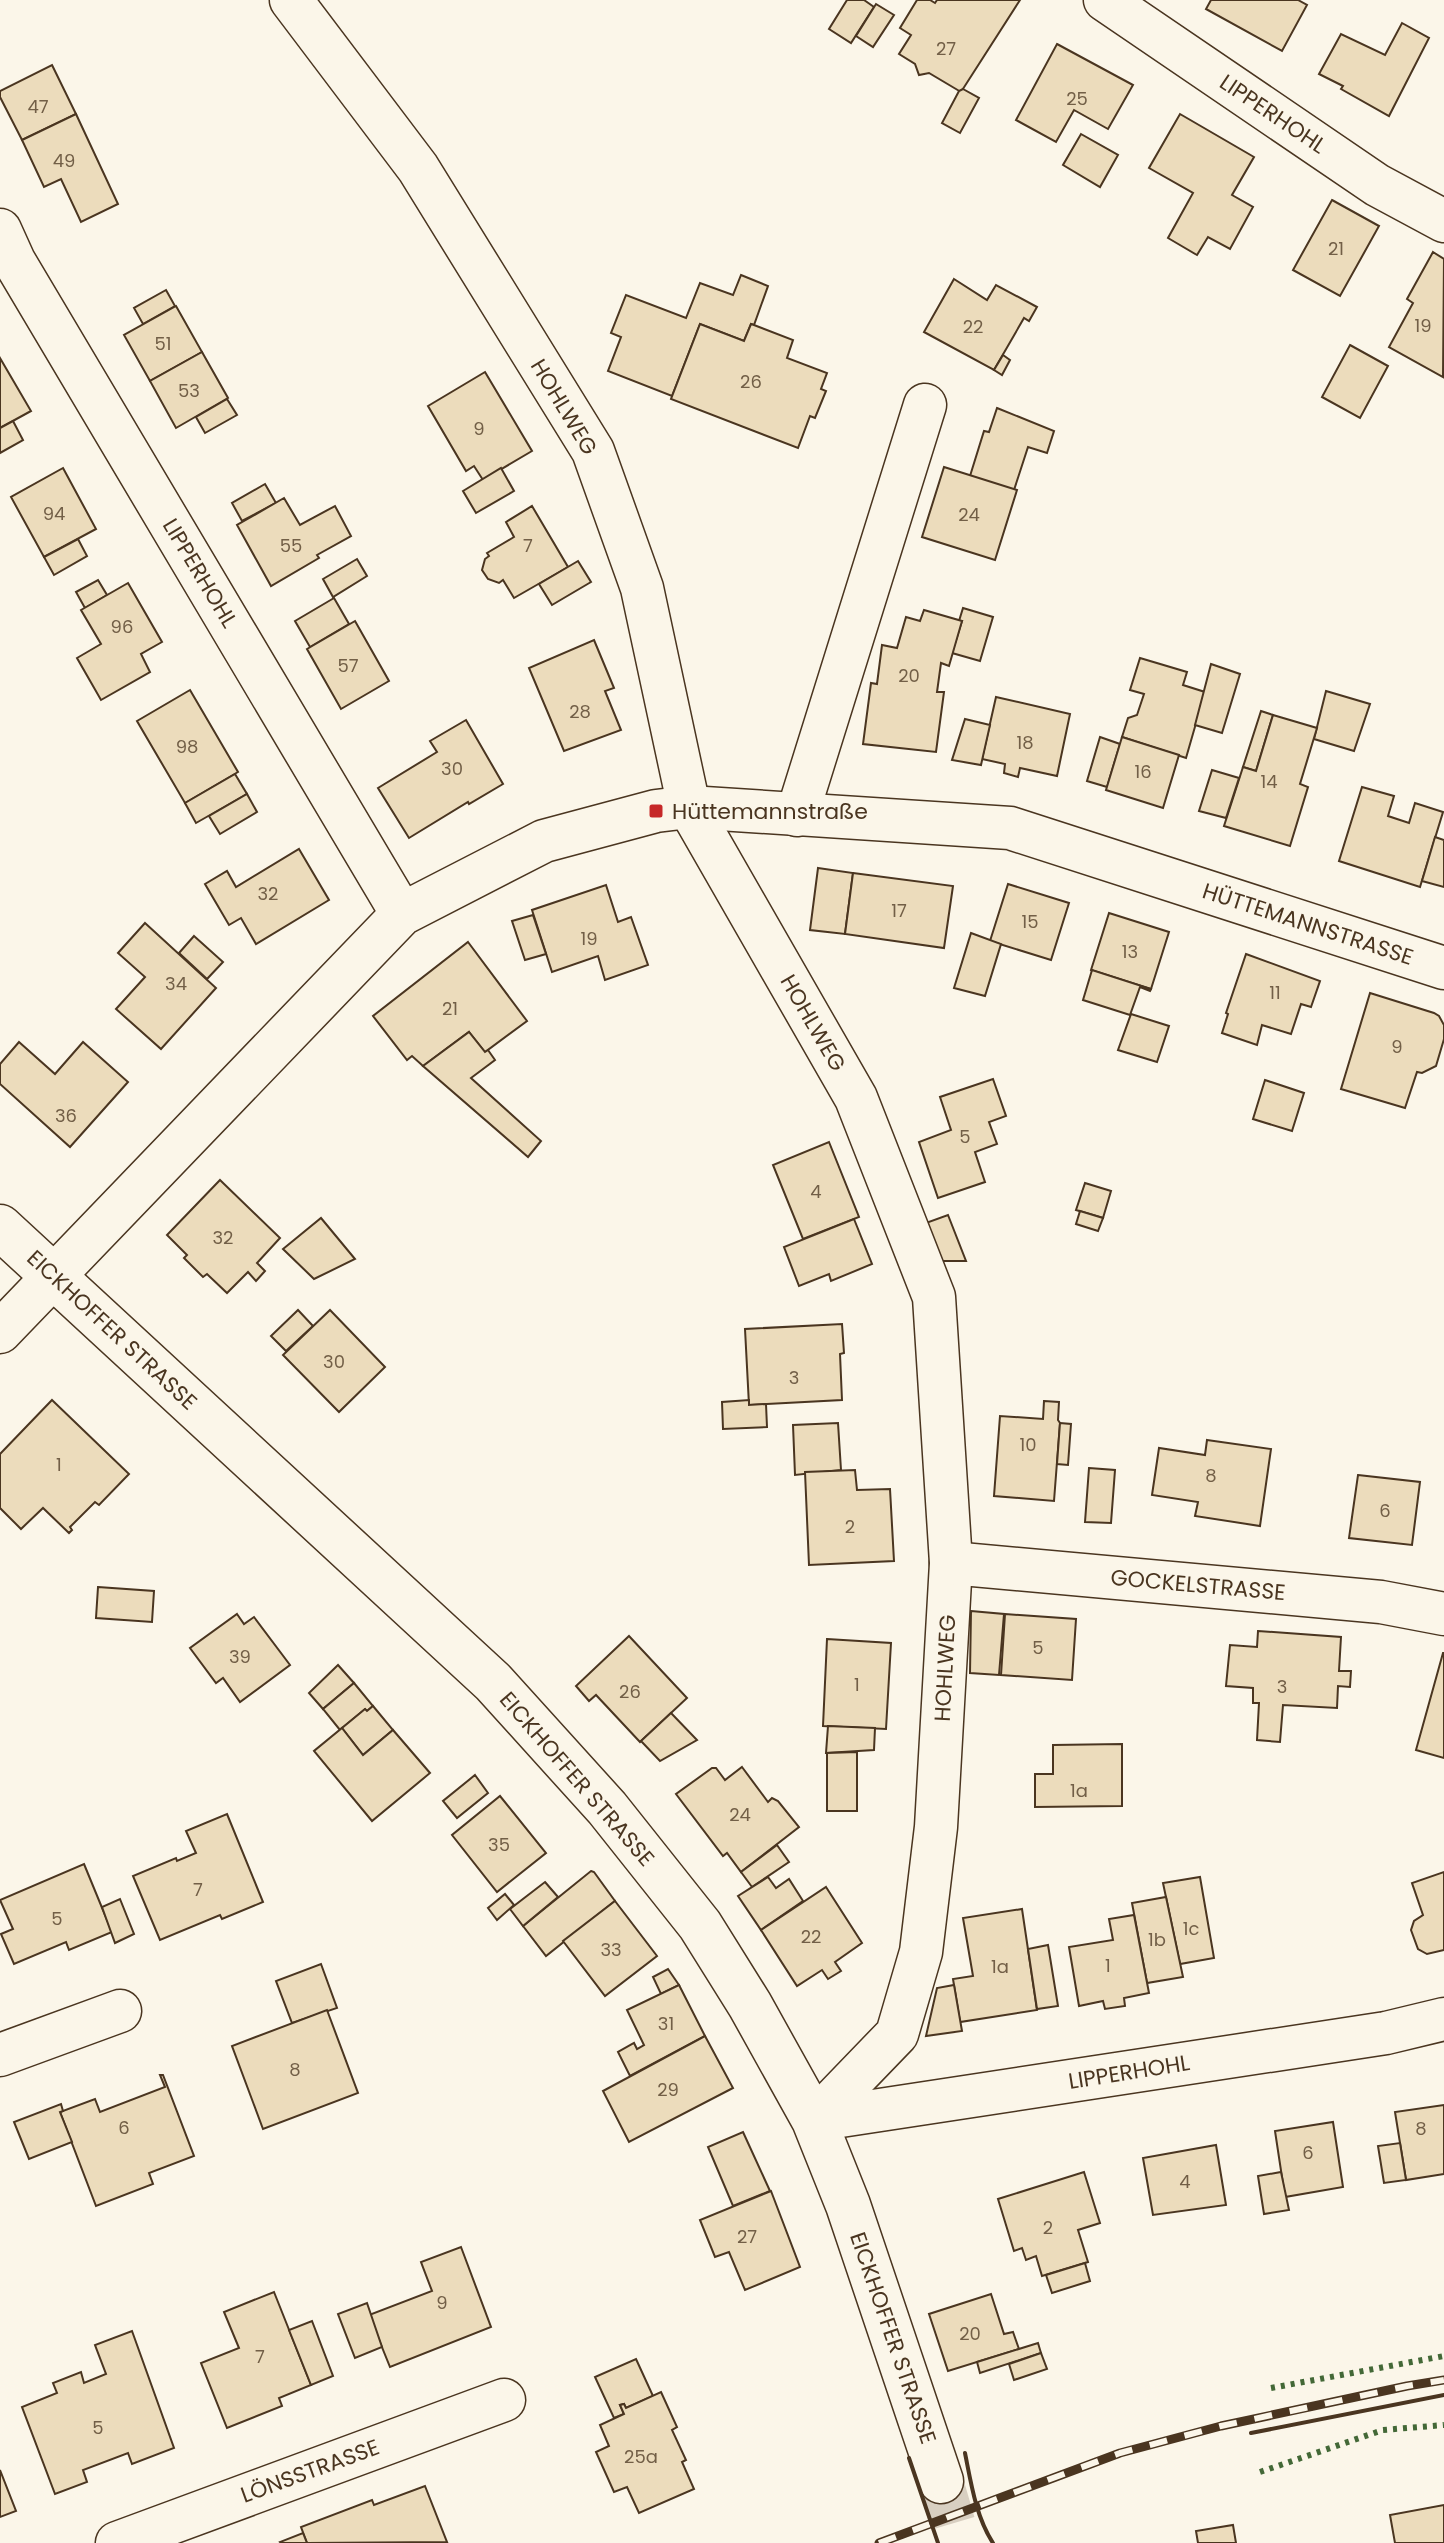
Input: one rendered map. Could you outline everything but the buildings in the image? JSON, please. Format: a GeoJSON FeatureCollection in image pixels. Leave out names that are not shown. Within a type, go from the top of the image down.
{"type":"FeatureCollection","features":[{"type":"Feature","properties":{"kind":"main road","name":"EICKHOFFER STRASSE"},"geometry":{"type":"LineString","coordinates":[[0,1227],[493,1682],[607,1808],[700,1925],[750,2005],[814,2120],[848,2205],[941,2481]]}},
{"type":"Feature","properties":{"kind":"street","name":"HOHLWEG"},"geometry":{"type":"LineString","coordinates":[[291,0],[418,168],[593,451],[642,588],[689,807],[856,1098],[934,1297],[951,1563],[936,1827],[921,1952],[897,2034],[814,2120]]}},
{"type":"Feature","properties":{"kind":"street","name":"LIPPERHOHL"},"geometry":{"type":"LineString","coordinates":[[1105,0],[1377,185],[1444,221]]}},
{"type":"Feature","properties":{"kind":"street","name":"LIPPERHOHL"},"geometry":{"type":"LineString","coordinates":[[0,230],[22,274],[402,914]]}},
{"type":"Feature","properties":{"kind":"street"},"geometry":{"type":"LineString","coordinates":[[797,815],[925,405]]}},
{"type":"Feature","properties":{"kind":"street","name":"HÜTTEMANNSTRASSE"},"geometry":{"type":"LineString","coordinates":[[0,1332],[402,914],[544,841],[656,811],[689,807],[1010,828],[1444,968]]}},
{"type":"Feature","properties":{"kind":"street","name":"GOCKELSTRASSE"},"geometry":{"type":"LineString","coordinates":[[951,1563],[1381,1602],[1444,1614]]}},
{"type":"Feature","properties":{"kind":"street"},"geometry":{"type":"LineString","coordinates":[[0,2055],[120,2011]]}},
{"type":"Feature","properties":{"kind":"street","name":"LIPPERHOHL"},"geometry":{"type":"LineString","coordinates":[[814,2120],[1386,2033],[1444,2019]]}},
{"type":"Feature","properties":{"kind":"street","name":"LÖNSSTRASSE"},"geometry":{"type":"LineString","coordinates":[[117,2543],[504,2400]]}},
{"type":"Feature","properties":{"kind":"tunnel"},"geometry":{"type":"LineString","coordinates":[[941,2481],[959,2543]]}},
{"type":"Feature","properties":{"kind":"railway"},"geometry":{"type":"LineString","coordinates":[[879,2543],[1120,2453],[1221,2426],[1444,2380]]}},
{"type":"Feature","properties":{"kind":"hedge"},"geometry":{"type":"LineString","coordinates":[[1271,2388],[1444,2356]]}},
{"type":"Feature","properties":{"kind":"hedge"},"geometry":{"type":"LineString","coordinates":[[1260,2472],[1383,2430],[1444,2425]]}},
{"type":"Feature","properties":{"kind":"wall"},"geometry":{"type":"LineString","coordinates":[[1251,2433],[1444,2395]]}},
{"type":"Feature","properties":{"kind":"wall"},"geometry":{"type":"LineString","coordinates":[[965,2453],[978,2511],[993,2543]]}},
{"type":"Feature","properties":{"kind":"wall"},"geometry":{"type":"LineString","coordinates":[[909,2458],[938,2543]]}},
{"type":"Feature","properties":{"kind":"place","name":"Hüttemannstraße"},"geometry":{"type":"Point","coordinates":[656,811]}}]}
